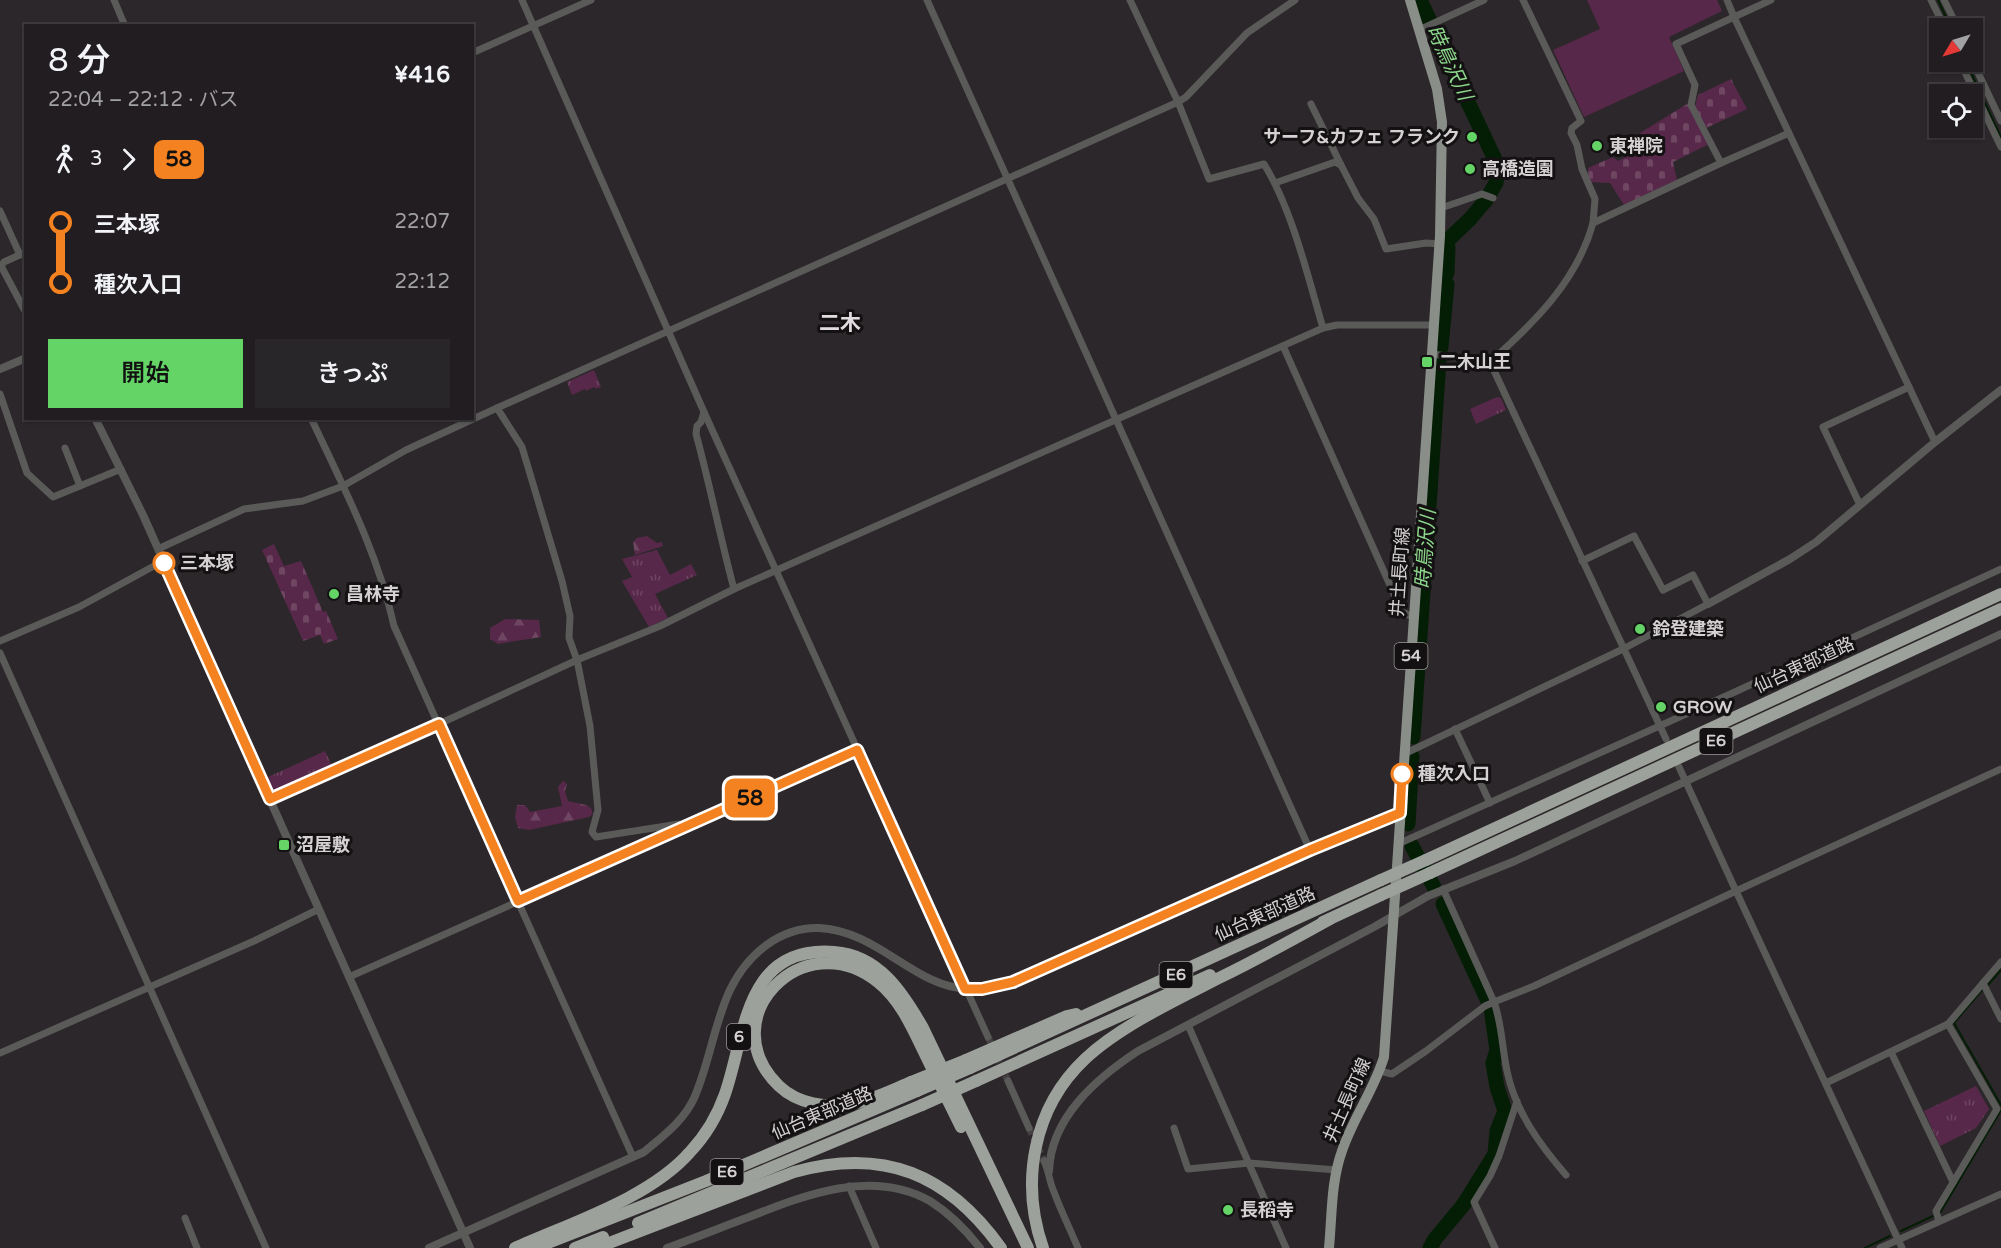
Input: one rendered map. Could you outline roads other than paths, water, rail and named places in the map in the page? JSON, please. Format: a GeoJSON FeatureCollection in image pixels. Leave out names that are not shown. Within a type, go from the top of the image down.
{"type":"FeatureCollection","features":[{"type":"Feature","properties":{"kind":"highway","name":"仙台東部道路"},"geometry":{"type":"LineString","coordinates":[[535,1248],[706,1181],[914,1087],[1102,1009],[2001,594]]}},
{"type":"Feature","properties":{"kind":"highway","name":"仙台東部道路"},"geometry":{"type":"LineString","coordinates":[[575,1248],[711,1194],[976,1081],[2001,609]]}},
{"type":"Feature","properties":{"kind":"highway"},"geometry":{"type":"LineString","coordinates":[[1043,1248],[1031,1193],[1034,1155],[1043,1121],[1051,1104],[1074,1070],[1100,1046],[1144,1018],[1330,919]]}},
{"type":"Feature","properties":{"kind":"highway","name":"6"},"geometry":{"type":"LineString","coordinates":[[515,1248],[639,1191],[672,1170],[710,1128],[719,1110],[732,1073],[747,1009],[755,993],[768,975],[784,963],[797,956],[824,951],[851,955],[878,968],[902,994],[923,1028],[1028,1248]]}},
{"type":"Feature","properties":{"kind":"highway","name":"6"},"geometry":{"type":"LineString","coordinates":[[914,1087],[851,1104],[812,1103],[788,1094],[770,1076],[755,1042],[757,1020],[765,998],[789,973],[811,964],[844,965],[857,969],[878,982],[907,1019],[1020,1248]]}},
{"type":"Feature","properties":{"kind":"highway"},"geometry":{"type":"LineString","coordinates":[[596,1248],[794,1172],[815,1166],[854,1162],[887,1166],[921,1176],[938,1185],[965,1205],[1001,1248]]}},
{"type":"Feature","properties":{"kind":"main road","name":"井土長町線"},"geometry":{"type":"LineString","coordinates":[[1329,1248],[1336,1170],[1342,1150],[1380,1071],[1384,1057],[1440,244],[1442,122],[1427,26],[1410,0]]}},
{"type":"Feature","properties":{"kind":"street"},"geometry":{"type":"LineString","coordinates":[[114,0],[124,24]]}},
{"type":"Feature","properties":{"kind":"street"},"geometry":{"type":"LineString","coordinates":[[522,0],[704,412],[988,1037]]}},
{"type":"Feature","properties":{"kind":"street"},"geometry":{"type":"LineString","coordinates":[[474,52],[591,0]]}},
{"type":"Feature","properties":{"kind":"street"},"geometry":{"type":"LineString","coordinates":[[927,0],[1310,850]]}},
{"type":"Feature","properties":{"kind":"street"},"geometry":{"type":"LineString","coordinates":[[1130,0],[1178,102],[1209,179],[1264,164],[1275,183],[1323,328]]}},
{"type":"Feature","properties":{"kind":"street"},"geometry":{"type":"LineString","coordinates":[[474,419],[1178,102],[1186,97],[1247,33],[1295,0]]}},
{"type":"Feature","properties":{"kind":"street"},"geometry":{"type":"LineString","coordinates":[[1427,26],[1484,0]]}},
{"type":"Feature","properties":{"kind":"street"},"geometry":{"type":"LineString","coordinates":[[1490,362],[1525,330],[1558,292],[1576,265],[1593,223],[1595,199],[1582,169],[1577,145],[1571,133],[1572,128],[1581,121],[1523,0]]}},
{"type":"Feature","properties":{"kind":"street"},"geometry":{"type":"LineString","coordinates":[[1726,0],[1935,442]]}},
{"type":"Feature","properties":{"kind":"street"},"geometry":{"type":"LineString","coordinates":[[1721,163],[1691,105],[1695,85],[1676,44],[1771,0]]}},
{"type":"Feature","properties":{"kind":"street"},"geometry":{"type":"LineString","coordinates":[[1931,0],[1940,18]]}},
{"type":"Feature","properties":{"kind":"street"},"geometry":{"type":"LineString","coordinates":[[1944,0],[1953,18]]}},
{"type":"Feature","properties":{"kind":"street"},"geometry":{"type":"LineString","coordinates":[[1965,72],[2001,147]]}},
{"type":"Feature","properties":{"kind":"street"},"geometry":{"type":"LineString","coordinates":[[1978,72],[2001,121]]}},
{"type":"Feature","properties":{"kind":"street"},"geometry":{"type":"LineString","coordinates":[[1311,104],[1358,198],[1374,219],[1386,249],[1426,243],[1440,244]]}},
{"type":"Feature","properties":{"kind":"street"},"geometry":{"type":"LineString","coordinates":[[1593,223],[1789,133]]}},
{"type":"Feature","properties":{"kind":"street"},"geometry":{"type":"LineString","coordinates":[[1275,183],[1335,162],[1341,165]]}},
{"type":"Feature","properties":{"kind":"street"},"geometry":{"type":"LineString","coordinates":[[1441,208],[1482,194],[1493,198]]}},
{"type":"Feature","properties":{"kind":"street"},"geometry":{"type":"LineString","coordinates":[[0,211],[23,253],[0,266],[24,309]]}},
{"type":"Feature","properties":{"kind":"street"},"geometry":{"type":"LineString","coordinates":[[270,799],[577,660],[660,626],[734,589],[1323,328],[1434,325]]}},
{"type":"Feature","properties":{"kind":"street"},"geometry":{"type":"LineString","coordinates":[[1282,346],[1402,612],[1413,617]]}},
{"type":"Feature","properties":{"kind":"street"},"geometry":{"type":"LineString","coordinates":[[1432,354],[1490,362]]}},
{"type":"Feature","properties":{"kind":"street"},"geometry":{"type":"LineString","coordinates":[[0,369],[24,359]]}},
{"type":"Feature","properties":{"kind":"street"},"geometry":{"type":"LineString","coordinates":[[1490,362],[1666,739]]}},
{"type":"Feature","properties":{"kind":"street"},"geometry":{"type":"LineString","coordinates":[[1860,505],[1823,427],[1909,387]]}},
{"type":"Feature","properties":{"kind":"street"},"geometry":{"type":"LineString","coordinates":[[1404,754],[1623,649],[1790,560],[1816,542],[2001,390]]}},
{"type":"Feature","properties":{"kind":"street"},"geometry":{"type":"LineString","coordinates":[[0,394],[27,473],[53,497],[121,469]]}},
{"type":"Feature","properties":{"kind":"street"},"geometry":{"type":"LineString","coordinates":[[497,408],[522,447],[562,581],[570,616],[569,638],[577,660],[590,726],[595,773],[598,810],[592,832],[596,837],[679,824],[683,827]]}},
{"type":"Feature","properties":{"kind":"street"},"geometry":{"type":"LineString","coordinates":[[704,412],[696,434],[734,589]]}},
{"type":"Feature","properties":{"kind":"street"},"geometry":{"type":"LineString","coordinates":[[96,420],[158,549],[470,1248]]}},
{"type":"Feature","properties":{"kind":"street"},"geometry":{"type":"LineString","coordinates":[[312,420],[382,575],[394,626],[633,1156]]}},
{"type":"Feature","properties":{"kind":"street"},"geometry":{"type":"LineString","coordinates":[[158,549],[244,509],[303,501],[343,486],[406,450],[471,420]]}},
{"type":"Feature","properties":{"kind":"street"},"geometry":{"type":"LineString","coordinates":[[65,448],[80,486]]}},
{"type":"Feature","properties":{"kind":"street"},"geometry":{"type":"LineString","coordinates":[[1582,561],[1634,536],[1664,590],[1693,575],[1708,604]]}},
{"type":"Feature","properties":{"kind":"street"},"geometry":{"type":"LineString","coordinates":[[0,641],[79,607],[152,567],[164,563]]}},
{"type":"Feature","properties":{"kind":"street"},"geometry":{"type":"LineString","coordinates":[[1398,844],[2001,568]]}},
{"type":"Feature","properties":{"kind":"street"},"geometry":{"type":"LineString","coordinates":[[1078,1248],[1049,1178],[1049,1161],[1064,1124],[1076,1104],[1093,1084],[1113,1067],[1138,1051],[1443,889],[1515,861],[2001,634]]}},
{"type":"Feature","properties":{"kind":"street"},"geometry":{"type":"LineString","coordinates":[[0,653],[266,1248]]}},
{"type":"Feature","properties":{"kind":"street"},"geometry":{"type":"LineString","coordinates":[[1455,729],[1490,803]]}},
{"type":"Feature","properties":{"kind":"street"},"geometry":{"type":"LineString","coordinates":[[349,977],[857,750]]}},
{"type":"Feature","properties":{"kind":"street"},"geometry":{"type":"LineString","coordinates":[[1679,767],[1902,1248]]}},
{"type":"Feature","properties":{"kind":"street"},"geometry":{"type":"LineString","coordinates":[[1380,1071],[1392,1074],[1485,1006],[1534,986],[2001,769]]}},
{"type":"Feature","properties":{"kind":"street"},"geometry":{"type":"LineString","coordinates":[[429,1248],[644,1152],[674,1128],[695,1097],[729,988],[754,954],[779,936],[815,927],[835,929],[855,935],[881,948],[933,980],[965,989],[982,989],[1013,982],[1310,850],[1400,813]]}},
{"type":"Feature","properties":{"kind":"street"},"geometry":{"type":"LineString","coordinates":[[1443,889],[1499,1015],[1507,1072],[1525,1120],[1539,1142],[1566,1175]]}},
{"type":"Feature","properties":{"kind":"street"},"geometry":{"type":"LineString","coordinates":[[0,1053],[254,941],[319,909]]}},
{"type":"Feature","properties":{"kind":"street"},"geometry":{"type":"LineString","coordinates":[[1826,1083],[1948,1024],[2001,962]]}},
{"type":"Feature","properties":{"kind":"street"},"geometry":{"type":"LineString","coordinates":[[1983,983],[2001,1019]]}},
{"type":"Feature","properties":{"kind":"street"},"geometry":{"type":"LineString","coordinates":[[1940,1221],[1936,1211],[1997,1109],[1948,1024]]}},
{"type":"Feature","properties":{"kind":"street"},"geometry":{"type":"LineString","coordinates":[[1188,1025],[1286,1248]]}},
{"type":"Feature","properties":{"kind":"street"},"geometry":{"type":"LineString","coordinates":[[1891,1052],[1953,1182]]}},
{"type":"Feature","properties":{"kind":"street"},"geometry":{"type":"LineString","coordinates":[[1008,1081],[1029,1128]]}},
{"type":"Feature","properties":{"kind":"street"},"geometry":{"type":"LineString","coordinates":[[1495,1248],[1474,1202],[1499,1156],[1517,1101]]}},
{"type":"Feature","properties":{"kind":"street"},"geometry":{"type":"LineString","coordinates":[[1174,1128],[1188,1169],[1249,1163],[1336,1170]]}},
{"type":"Feature","properties":{"kind":"street"},"geometry":{"type":"LineString","coordinates":[[1044,1161],[1049,1171]]}},
{"type":"Feature","properties":{"kind":"street"},"geometry":{"type":"LineString","coordinates":[[667,1248],[801,1197],[860,1185],[889,1188],[929,1200],[947,1214],[980,1248]]}},
{"type":"Feature","properties":{"kind":"street"},"geometry":{"type":"LineString","coordinates":[[849,1186],[876,1248]]}},
{"type":"Feature","properties":{"kind":"street"},"geometry":{"type":"LineString","coordinates":[[1880,1248],[2001,1194]]}},
{"type":"Feature","properties":{"kind":"street"},"geometry":{"type":"LineString","coordinates":[[185,1218],[197,1248]]}},
{"type":"Feature","properties":{"kind":"waterway","name":"時鳥沢川"},"geometry":{"type":"LineString","coordinates":[[1420,0],[1498,166],[1496,183],[1490,193]]}},
{"type":"Feature","properties":{"kind":"waterway"},"geometry":{"type":"LineString","coordinates":[[1938,0],[1946,18]]}},
{"type":"Feature","properties":{"kind":"waterway"},"geometry":{"type":"LineString","coordinates":[[1971,72],[2001,137]]}},
{"type":"Feature","properties":{"kind":"waterway","name":"時鳥沢川"},"geometry":{"type":"LineString","coordinates":[[1449,239],[1487,199]]}},
{"type":"Feature","properties":{"kind":"waterway","name":"時鳥沢川"},"geometry":{"type":"LineString","coordinates":[[1447,273],[1448,247]]}},
{"type":"Feature","properties":{"kind":"waterway","name":"時鳥沢川"},"geometry":{"type":"LineString","coordinates":[[1441,347],[1447,284]]}},
{"type":"Feature","properties":{"kind":"waterway","name":"時鳥沢川"},"geometry":{"type":"LineString","coordinates":[[1413,737],[1439,361]]}},
{"type":"Feature","properties":{"kind":"waterway","name":"時鳥沢川"},"geometry":{"type":"LineString","coordinates":[[1408,824],[1412,756]]}},
{"type":"Feature","properties":{"kind":"waterway","name":"時鳥沢川"},"geometry":{"type":"LineString","coordinates":[[1412,846],[1434,887]]}},
{"type":"Feature","properties":{"kind":"waterway","name":"時鳥沢川"},"geometry":{"type":"LineString","coordinates":[[1443,904],[1487,999]]}},
{"type":"Feature","properties":{"kind":"waterway"},"geometry":{"type":"LineString","coordinates":[[1988,985],[2001,970]]}},
{"type":"Feature","properties":{"kind":"waterway"},"geometry":{"type":"LineString","coordinates":[[1982,990],[1954,1023],[2001,1105]]}},
{"type":"Feature","properties":{"kind":"waterway","name":"時鳥沢川"},"geometry":{"type":"LineString","coordinates":[[1430,1248],[1464,1204],[1495,1154],[1497,1131],[1505,1111],[1497,1087],[1493,1063],[1497,1050],[1491,1008]]}},
{"type":"Feature","properties":{"kind":"waterway"},"geometry":{"type":"LineString","coordinates":[[1940,1213],[2001,1110]]}},
{"type":"Feature","properties":{"kind":"waterway"},"geometry":{"type":"LineString","coordinates":[[1901,1231],[1933,1216]]}},
{"type":"Feature","properties":{"kind":"waterway"},"geometry":{"type":"LineString","coordinates":[[1865,1248],[1890,1236]]}},
{"type":"Feature","properties":{"kind":"tunnel"},"geometry":{"type":"LineString","coordinates":[[988,1037],[1008,1081]]}},
{"type":"Feature","properties":{"kind":"tunnel"},"geometry":{"type":"LineString","coordinates":[[1029,1128],[1044,1161]]}},
{"type":"Feature","properties":{"kind":"place","name":"サーフ&カフェ フランク"},"geometry":{"type":"Point","coordinates":[1472,137]}},
{"type":"Feature","properties":{"kind":"place","name":"東禅院"},"geometry":{"type":"Point","coordinates":[1597,146]}},
{"type":"Feature","properties":{"kind":"place","name":"高橋造園"},"geometry":{"type":"Point","coordinates":[1470,169]}},
{"type":"Feature","properties":{"kind":"place","name":"二木山王"},"geometry":{"type":"Point","coordinates":[1427,362]}},
{"type":"Feature","properties":{"kind":"place","name":"三本塚"},"geometry":{"type":"Point","coordinates":[164,563]}},
{"type":"Feature","properties":{"kind":"place","name":"昌林寺"},"geometry":{"type":"Point","coordinates":[334,594]}},
{"type":"Feature","properties":{"kind":"place","name":"鈴登建築"},"geometry":{"type":"Point","coordinates":[1640,629]}},
{"type":"Feature","properties":{"kind":"place","name":"GROW"},"geometry":{"type":"Point","coordinates":[1661,707]}},
{"type":"Feature","properties":{"kind":"place","name":"種次入口"},"geometry":{"type":"Point","coordinates":[1402,774]}},
{"type":"Feature","properties":{"kind":"place","name":"沼屋敷"},"geometry":{"type":"Point","coordinates":[284,845]}},
{"type":"Feature","properties":{"kind":"place","name":"長稻寺"},"geometry":{"type":"Point","coordinates":[1228,1210]}},
{"type":"Feature","properties":{"kind":"district","name":"二木"},"geometry":{"type":"Point","coordinates":[840,323]}}]}
